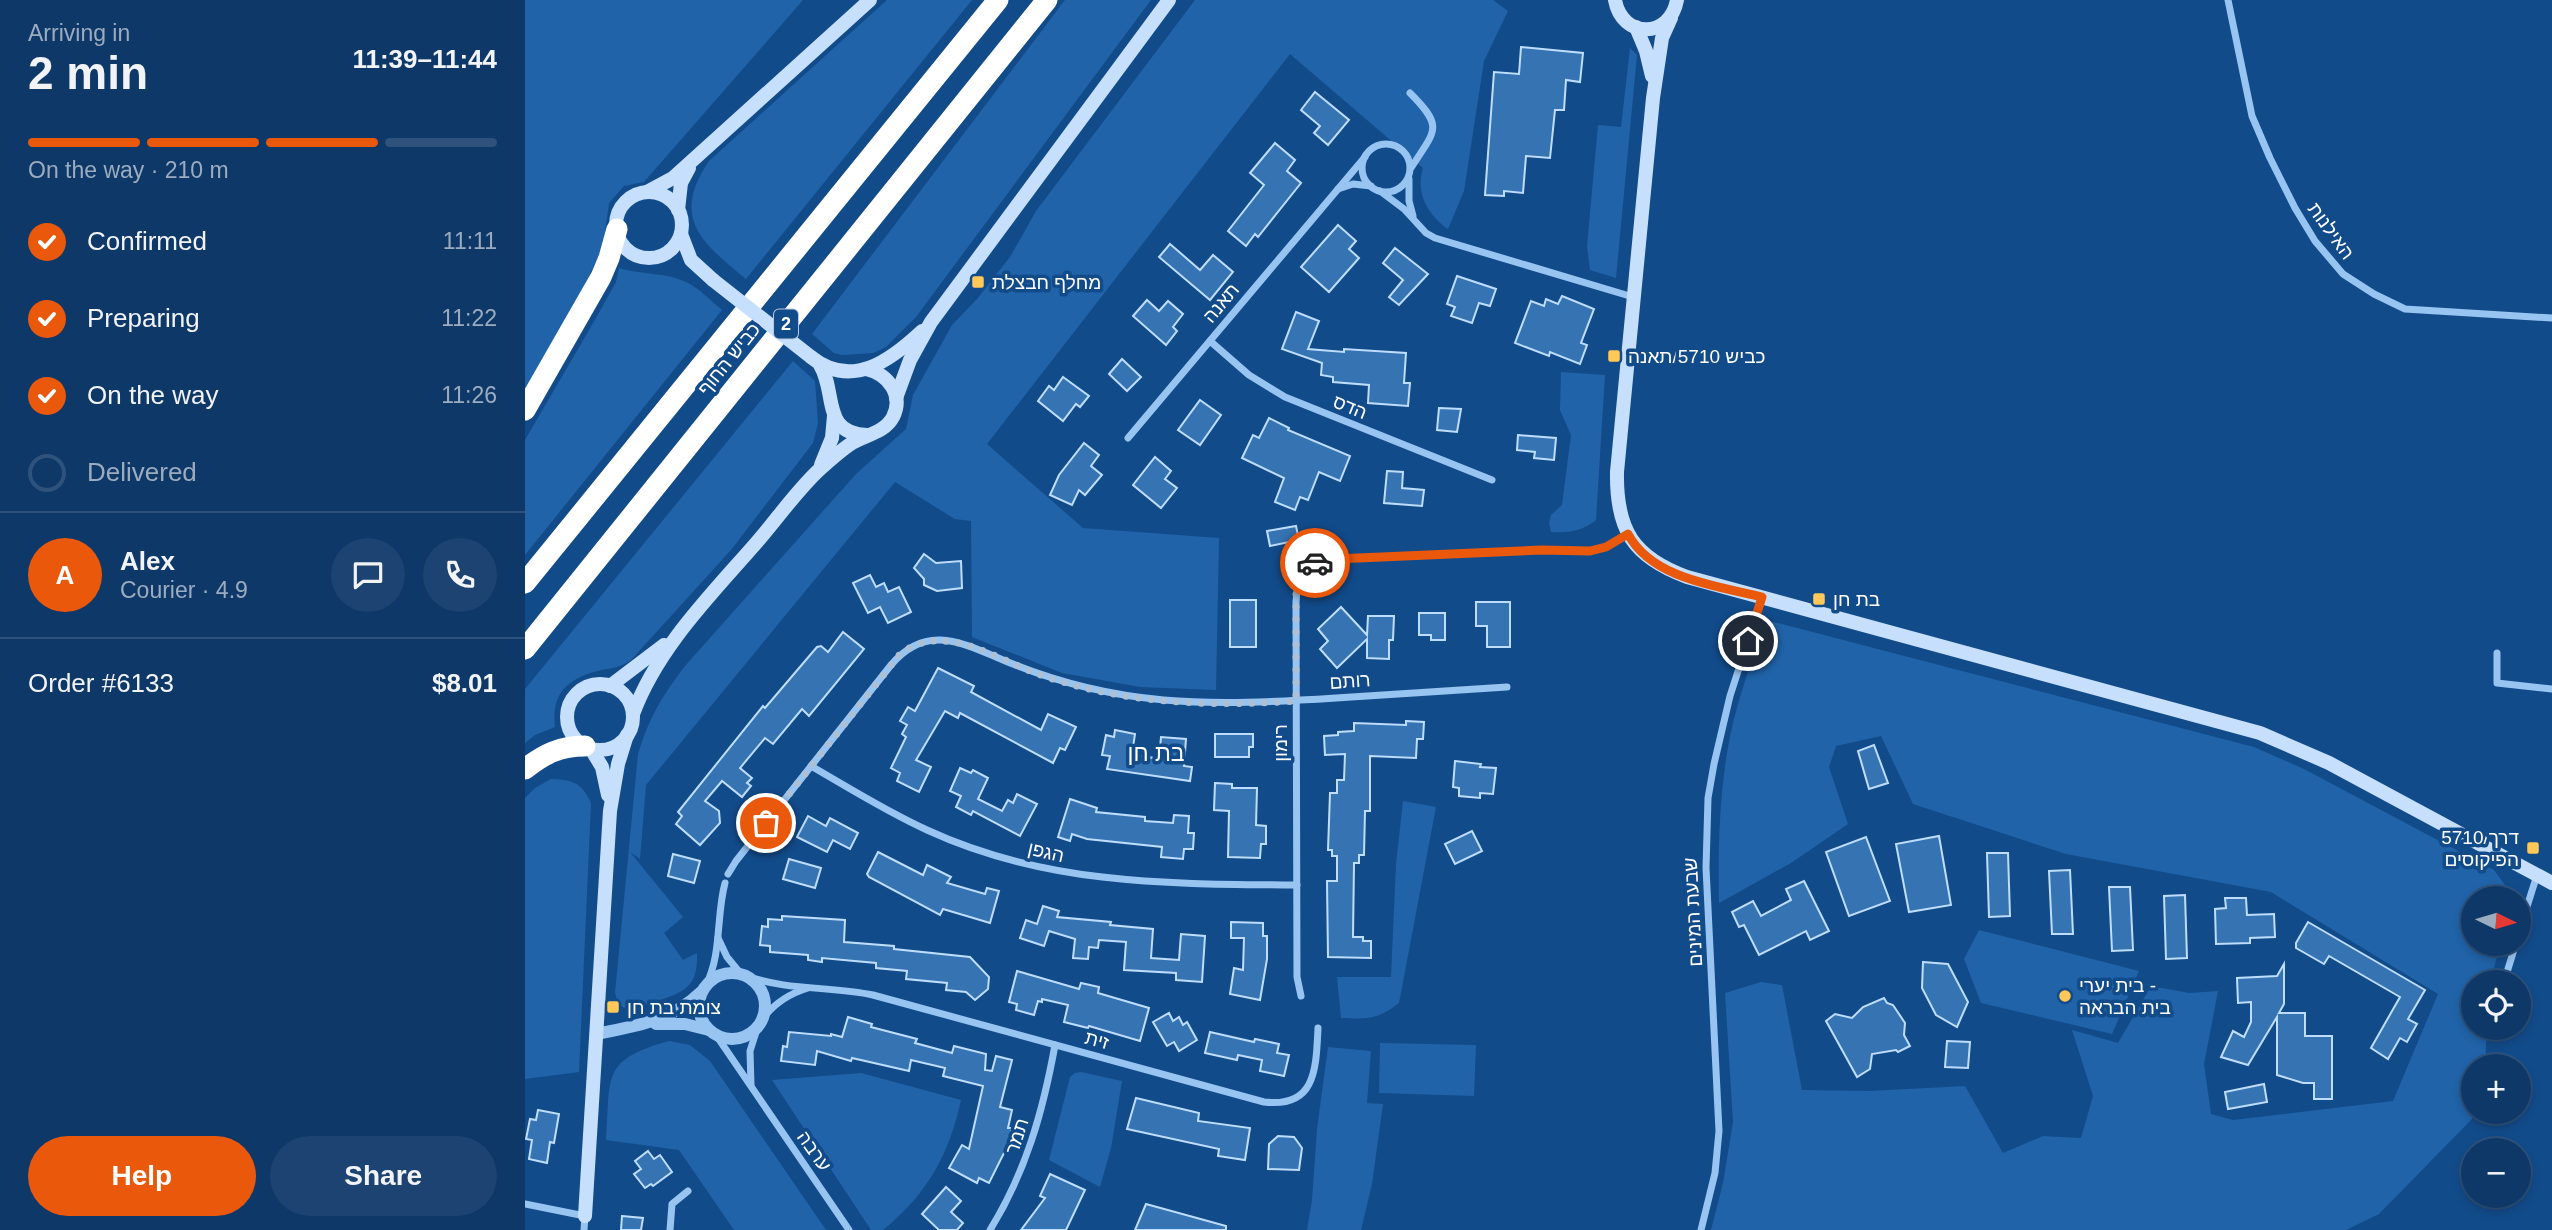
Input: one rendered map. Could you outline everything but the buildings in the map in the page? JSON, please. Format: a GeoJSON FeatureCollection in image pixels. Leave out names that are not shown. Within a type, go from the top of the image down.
{"type":"FeatureCollection","features":[{"type":"Feature","properties":{"kind":"highway","name":"כביש החוף"},"geometry":{"type":"LineString","coordinates":[[525,583],[998,0]]}},
{"type":"Feature","properties":{"kind":"highway","name":"כביש החוף"},"geometry":{"type":"LineString","coordinates":[[525,649],[1047,0]]}},
{"type":"Feature","properties":{"kind":"highway"},"geometry":{"type":"LineString","coordinates":[[525,410],[601,276],[617,229]]}},
{"type":"Feature","properties":{"kind":"highway"},"geometry":{"type":"LineString","coordinates":[[525,769],[543,755],[558,749],[588,748]]}},
{"type":"Feature","properties":{"kind":"main road"},"geometry":{"type":"LineString","coordinates":[[701,270],[688,264],[636,255],[629,250],[619,237],[617,229],[621,208],[637,194],[647,192],[673,178],[870,0]]}},
{"type":"Feature","properties":{"kind":"main road"},"geometry":{"type":"LineString","coordinates":[[585,1223],[610,811],[620,755],[632,725],[633,713],[650,675],[685,625],[817,472],[848,446],[889,423],[911,360],[931,322],[1169,0]]}},
{"type":"Feature","properties":{"kind":"main road"},"geometry":{"type":"LineString","coordinates":[[1615,0],[1622,18],[1636,27],[1656,28],[1671,18]]}},
{"type":"Feature","properties":{"kind":"main road"},"geometry":{"type":"LineString","coordinates":[[1678,0],[1662,38],[1653,98],[1617,472],[1619,509],[1628,534],[1640,551],[1668,570],[2259,733],[2329,763],[2552,883]]}},
{"type":"Feature","properties":{"kind":"main road"},"geometry":{"type":"LineString","coordinates":[[1636,27],[1649,59],[1653,98]]}},
{"type":"Feature","properties":{"kind":"main road"},"geometry":{"type":"LineString","coordinates":[[678,210],[681,183],[693,160],[701,152]]}},
{"type":"Feature","properties":{"kind":"main road"},"geometry":{"type":"LineString","coordinates":[[647,192],[666,196],[678,210],[681,234],[691,260],[815,361],[827,376],[834,416],[832,438],[817,472]]}},
{"type":"Feature","properties":{"kind":"main road"},"geometry":{"type":"LineString","coordinates":[[655,257],[671,249],[681,234]]}},
{"type":"Feature","properties":{"kind":"main road"},"geometry":{"type":"LineString","coordinates":[[831,399],[838,381],[888,360],[931,322]]}},
{"type":"Feature","properties":{"kind":"main road"},"geometry":{"type":"LineString","coordinates":[[815,361],[840,371],[860,370],[884,376],[892,386],[896,398]]}},
{"type":"Feature","properties":{"kind":"main road"},"geometry":{"type":"LineString","coordinates":[[834,416],[848,431],[867,435]]}},
{"type":"Feature","properties":{"kind":"main road"},"geometry":{"type":"LineString","coordinates":[[610,686],[649,658],[685,625]]}},
{"type":"Feature","properties":{"kind":"main road"},"geometry":{"type":"LineString","coordinates":[[610,811],[599,760],[575,738],[569,727],[567,714],[571,702],[585,688],[597,684],[610,686],[625,696],[633,713]]}},
{"type":"Feature","properties":{"kind":"main road"},"geometry":{"type":"LineString","coordinates":[[588,748],[603,750],[614,747],[628,735]]}},
{"type":"Feature","properties":{"kind":"street","name":"האילנות"},"geometry":{"type":"LineString","coordinates":[[2228,0],[2252,116],[2295,208],[2315,241],[2343,274],[2374,294],[2405,309],[2552,318]]}},
{"type":"Feature","properties":{"kind":"street"},"geometry":{"type":"LineString","coordinates":[[1380,191],[1398,189],[1431,136],[1432,117],[1410,93]]}},
{"type":"Feature","properties":{"kind":"street"},"geometry":{"type":"LineString","coordinates":[[1371,186],[1363,170],[1365,157],[1375,147],[1384,144],[1402,149],[1408,156],[1409,201],[1417,222]]}},
{"type":"Feature","properties":{"kind":"street","name":"תאנה"},"geometry":{"type":"LineString","coordinates":[[1128,438],[1365,157]]}},
{"type":"Feature","properties":{"kind":"street"},"geometry":{"type":"LineString","coordinates":[[1338,189],[1353,184],[1371,186],[1404,209],[1426,233],[1435,238],[1634,297]]}},
{"type":"Feature","properties":{"kind":"street","name":"הדס"},"geometry":{"type":"LineString","coordinates":[[1210,341],[1249,375],[1285,397],[1492,481]]}},
{"type":"Feature","properties":{"kind":"street","name":"רימון"},"geometry":{"type":"LineString","coordinates":[[1301,996],[1297,977],[1296,590],[1302,573],[1313,564],[1335,559],[1541,550],[1590,551],[1606,547],[1628,534]]}},
{"type":"Feature","properties":{"kind":"street","name":"שבעת המינים"},"geometry":{"type":"LineString","coordinates":[[1701,1230],[1715,1173],[1719,1131],[1706,868],[1708,798],[1730,696],[1762,597]]}},
{"type":"Feature","properties":{"kind":"street","name":"רותם"},"geometry":{"type":"LineString","coordinates":[[704,987],[713,966],[726,879],[900,654],[920,642],[954,641],[1046,677],[1114,695],[1185,703],[1296,701],[1507,687]]}},
{"type":"Feature","properties":{"kind":"street"},"geometry":{"type":"LineString","coordinates":[[2497,653],[2497,682],[2552,689]]}},
{"type":"Feature","properties":{"kind":"street","name":"הגפן"},"geometry":{"type":"LineString","coordinates":[[811,766],[928,831],[1030,865],[1065,873],[1134,882],[1297,885]]}},
{"type":"Feature","properties":{"kind":"street"},"geometry":{"type":"LineString","coordinates":[[2531,894],[2537,875]]}},
{"type":"Feature","properties":{"kind":"street"},"geometry":{"type":"LineString","coordinates":[[717,933],[724,952],[744,975],[757,984],[764,995],[765,1009],[759,1024]]}},
{"type":"Feature","properties":{"kind":"street"},"geometry":{"type":"LineString","coordinates":[[648,1024],[679,1009],[722,974],[744,975]]}},
{"type":"Feature","properties":{"kind":"street","name":"זית"},"geometry":{"type":"LineString","coordinates":[[744,975],[775,983],[873,995],[1264,1102],[1282,1104],[1294,1101],[1304,1093],[1310,1083],[1318,1028]]}},
{"type":"Feature","properties":{"kind":"street"},"geometry":{"type":"LineString","coordinates":[[596,1034],[648,1024],[685,1024],[729,1039],[742,1037],[759,1024],[781,1000],[813,986]]}},
{"type":"Feature","properties":{"kind":"street"},"geometry":{"type":"LineString","coordinates":[[704,987],[699,1010],[703,1022],[713,1032]]}},
{"type":"Feature","properties":{"kind":"street","name":"ערבה"},"geometry":{"type":"LineString","coordinates":[[753,1090],[749,1074],[750,1051],[759,1024]]}},
{"type":"Feature","properties":{"kind":"street","name":"ערבה"},"geometry":{"type":"LineString","coordinates":[[713,1032],[849,1230]]}},
{"type":"Feature","properties":{"kind":"street","name":"תמר"},"geometry":{"type":"LineString","coordinates":[[990,1230],[1018,1179],[1036,1130],[1055,1045]]}},
{"type":"Feature","properties":{"kind":"street"},"geometry":{"type":"LineString","coordinates":[[670,1230],[672,1204],[688,1191]]}},
{"type":"Feature","properties":{"kind":"street"},"geometry":{"type":"LineString","coordinates":[[525,1204],[585,1223]]}},
{"type":"Feature","properties":{"kind":"shaded area"},"geometry":{"type":"Polygon","coordinates":[[[525,0],[803,0],[644,182],[624,186],[609,203],[603,247],[555,346],[525,400],[525,0]]]}},
{"type":"Feature","properties":{"kind":"shaded area"},"geometry":{"type":"Polygon","coordinates":[[[887,0],[972,0],[746,279],[716,253],[696,228],[692,214],[692,198],[698,181],[709,161],[887,0]]]}},
{"type":"Feature","properties":{"kind":"shaded area"},"geometry":{"type":"Polygon","coordinates":[[[1065,0],[1151,0],[916,317],[886,347],[873,353],[834,353],[812,334],[1065,0]]]}},
{"type":"Feature","properties":{"kind":"shaded area"},"geometry":{"type":"Polygon","coordinates":[[[1195,0],[1493,0],[1508,11],[1484,61],[1464,191],[1448,229],[1425,203],[1421,186],[1423,168],[1290,54],[987,444],[1083,528],[1219,538],[1216,690],[1140,687],[1062,673],[972,637],[971,521],[955,519],[895,482],[646,785],[640,859],[630,852],[683,917],[664,933],[683,960],[697,953],[697,964],[692,980],[682,991],[636,1007],[624,1008],[618,1003],[615,993],[638,754],[657,708],[685,666],[856,474],[906,429],[913,395],[952,325],[977,299],[1010,257],[1036,211],[1195,0]]]}},
{"type":"Feature","properties":{"kind":"shaded area"},"geometry":{"type":"Polygon","coordinates":[[[1630,48],[1637,55],[1616,278],[1590,270],[1587,246],[1598,125],[1621,127],[1630,48]]]}},
{"type":"Feature","properties":{"kind":"shaded area"},"geometry":{"type":"Polygon","coordinates":[[[619,268],[686,282],[722,310],[525,555],[525,440],[616,282],[619,268]]]}},
{"type":"Feature","properties":{"kind":"shaded area"},"geometry":{"type":"Polygon","coordinates":[[[793,361],[815,381],[818,423],[813,443],[731,550],[631,660],[616,667],[590,673],[572,682],[557,700],[555,727],[535,735],[525,743],[525,689],[793,361]]]}},
{"type":"Feature","properties":{"kind":"shaded area"},"geometry":{"type":"Polygon","coordinates":[[[1561,372],[1605,375],[1596,520],[1575,530],[1551,532],[1551,515],[1562,505],[1571,435],[1560,410],[1561,372]]]}},
{"type":"Feature","properties":{"kind":"shaded area"},"geometry":{"type":"Polygon","coordinates":[[[1766,620],[2254,747],[2304,769],[2494,870],[2506,886],[2461,886],[2461,956],[2497,956],[2493,970],[2461,970],[2461,1040],[2486,1040],[2486,1054],[2461,1054],[2461,1124],[2467,1124],[2379,1214],[2346,1230],[1711,1230],[1723,1183],[1733,1122],[1725,993],[1761,982],[1782,985],[1802,1090],[1869,1091],[1965,1086],[2003,1153],[2043,1136],[2081,1138],[2093,1096],[2072,1030],[2118,1043],[2151,986],[2189,993],[2218,991],[2204,1064],[2211,1114],[2233,1120],[2393,1101],[2438,994],[2271,892],[2066,854],[1913,804],[1881,736],[1836,746],[1829,767],[1848,824],[1791,863],[1719,903],[1722,790],[1730,736],[1766,620]]]}},
{"type":"Feature","properties":{"kind":"shaded area"},"geometry":{"type":"Polygon","coordinates":[[[551,779],[565,780],[580,786],[591,803],[579,1072],[525,1079],[525,798],[535,788],[551,779]]]}},
{"type":"Feature","properties":{"kind":"shaded area"},"geometry":{"type":"Polygon","coordinates":[[[1403,801],[1436,807],[1399,1003],[1372,1017],[1341,1018],[1337,977],[1391,977],[1396,864],[1403,801]]]}},
{"type":"Feature","properties":{"kind":"shaded area"},"geometry":{"type":"Polygon","coordinates":[[[1979,930],[2139,971],[2112,1034],[1981,1003],[1964,959],[1979,930]]]}},
{"type":"Feature","properties":{"kind":"shaded area"},"geometry":{"type":"Polygon","coordinates":[[[669,1041],[690,1045],[710,1061],[826,1230],[734,1230],[679,1150],[606,1140],[608,1101],[613,1074],[620,1064],[631,1056],[669,1041]]]}},
{"type":"Feature","properties":{"kind":"shaded area"},"geometry":{"type":"Polygon","coordinates":[[[1380,1043],[1476,1045],[1474,1096],[1379,1093],[1380,1043]]]}},
{"type":"Feature","properties":{"kind":"shaded area"},"geometry":{"type":"Polygon","coordinates":[[[1328,1047],[1371,1051],[1367,1103],[1383,1104],[1372,1184],[1361,1230],[1307,1230],[1328,1047]]]}},
{"type":"Feature","properties":{"kind":"shaded area"},"geometry":{"type":"Polygon","coordinates":[[[1081,1072],[1122,1081],[1111,1148],[1100,1187],[1049,1160],[1070,1077],[1081,1072]]]}},
{"type":"Feature","properties":{"kind":"shaded area"},"geometry":{"type":"Polygon","coordinates":[[[861,1073],[961,1100],[950,1138],[934,1172],[912,1202],[883,1230],[871,1230],[772,1080],[861,1073]]]}},
{"type":"Feature","properties":{"kind":"way so far"},"geometry":{"type":"LineString","coordinates":[[766,823],[900,654],[920,642],[954,641],[1046,677],[1114,695],[1185,703],[1296,701],[1296,590],[1302,573],[1315,563]]}},
{"type":"Feature","properties":{"kind":"place","name":"מחלף חבצלת"},"geometry":{"type":"Point","coordinates":[978,282]}},
{"type":"Feature","properties":{"kind":"place","name":"כביש 5710/תאנה"},"geometry":{"type":"Point","coordinates":[1614,356]}},
{"type":"Feature","properties":{"kind":"place","name":"בת חן"},"geometry":{"type":"Point","coordinates":[1819,599]}},
{"type":"Feature","properties":{"kind":"place","name":"5710/דרך הפיקוסים"},"geometry":{"type":"Point","coordinates":[2533,848]}},
{"type":"Feature","properties":{"kind":"place","name":"בית יערי - בית הבראה"},"geometry":{"type":"Point","coordinates":[2065,996]}},
{"type":"Feature","properties":{"kind":"place","name":"צומת בת חן"},"geometry":{"type":"Point","coordinates":[613,1007]}},
{"type":"Feature","properties":{"kind":"district","name":"בת חן"},"geometry":{"type":"Point","coordinates":[1156,753]}},
{"type":"Feature","properties":{"kind":"route"},"geometry":{"type":"LineString","coordinates":[[1315,563],[1327,559],[1541,550],[1590,551],[1606,547],[1628,534],[1640,551],[1668,570],[1762,597],[1748,641]]}}]}
